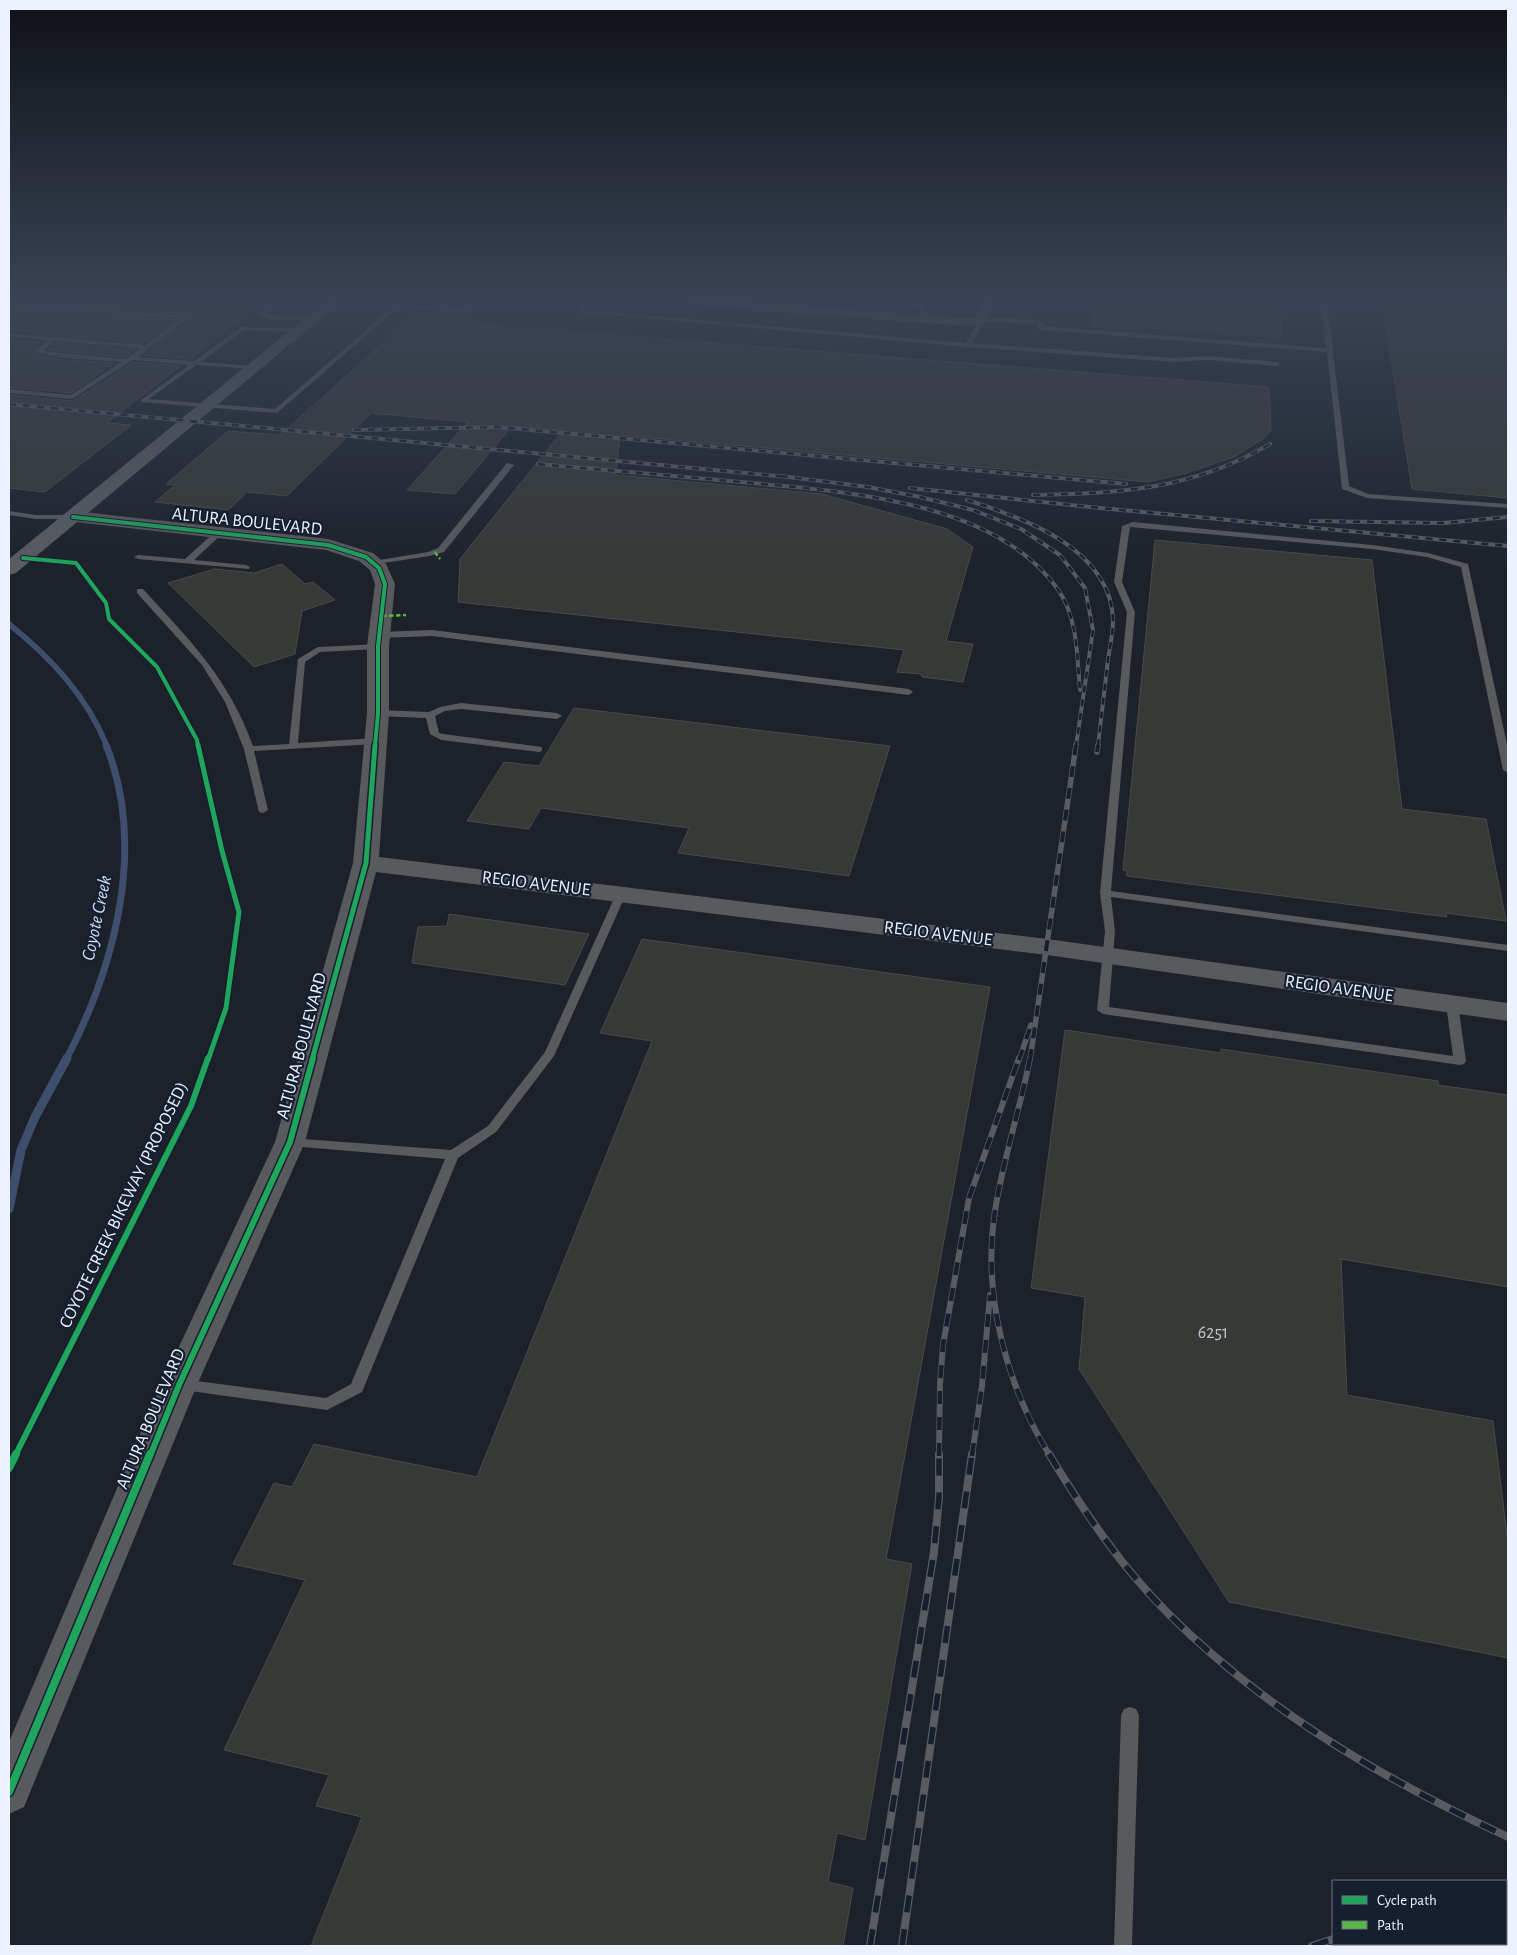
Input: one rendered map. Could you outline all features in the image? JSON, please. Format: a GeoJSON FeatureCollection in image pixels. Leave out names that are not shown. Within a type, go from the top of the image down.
{"type":"FeatureCollection","features":[{"type":"Feature","properties":{"kind":"main road"},"geometry":{"type":"LineString","coordinates":[[14,565],[225,392]]}},
{"type":"Feature","properties":{"kind":"street","name":"ALTURA BOULEVARD"},"geometry":{"type":"LineString","coordinates":[[9,1792],[179,1385],[290,1142],[366,863],[378,713],[379,641],[385,584],[379,568],[373,563],[355,552],[328,545],[73,517]]}},
{"type":"Feature","properties":{"kind":"street","name":"REGIO AVENUE"},"geometry":{"type":"LineString","coordinates":[[366,863],[1109,956],[1508,1012]]}},
{"type":"Feature","properties":{"kind":"lane"},"geometry":{"type":"LineString","coordinates":[[29,392],[72,397],[79,392]]}},
{"type":"Feature","properties":{"kind":"lane"},"geometry":{"type":"LineString","coordinates":[[156,392],[144,401],[277,411],[298,392]]}},
{"type":"Feature","properties":{"kind":"lane"},"geometry":{"type":"LineString","coordinates":[[1334,392],[1345,487],[1367,496],[1508,506]]}},
{"type":"Feature","properties":{"kind":"lane"},"geometry":{"type":"LineString","coordinates":[[373,563],[430,554],[441,550],[510,465]]}},
{"type":"Feature","properties":{"kind":"lane"},"geometry":{"type":"LineString","coordinates":[[9,513],[36,517],[73,517]]}},
{"type":"Feature","properties":{"kind":"lane"},"geometry":{"type":"LineString","coordinates":[[1452,1004],[1460,1061],[1103,1010],[1110,931],[1105,893],[1131,612],[1118,582],[1126,526],[1133,524],[1372,547],[1428,555],[1465,566],[1508,770]]}},
{"type":"Feature","properties":{"kind":"lane"},"geometry":{"type":"LineString","coordinates":[[187,562],[219,533]]}},
{"type":"Feature","properties":{"kind":"lane"},"geometry":{"type":"LineString","coordinates":[[138,557],[246,567]]}},
{"type":"Feature","properties":{"kind":"lane"},"geometry":{"type":"LineString","coordinates":[[140,590],[214,674],[242,723],[263,810]]}},
{"type":"Feature","properties":{"kind":"lane"},"geometry":{"type":"LineString","coordinates":[[293,746],[301,660],[318,650],[432,633],[909,692]]}},
{"type":"Feature","properties":{"kind":"lane"},"geometry":{"type":"LineString","coordinates":[[378,713],[430,715],[443,709],[461,706],[557,716]]}},
{"type":"Feature","properties":{"kind":"lane"},"geometry":{"type":"LineString","coordinates":[[430,715],[435,734],[441,737],[539,749]]}},
{"type":"Feature","properties":{"kind":"lane"},"geometry":{"type":"LineString","coordinates":[[249,749],[376,741]]}},
{"type":"Feature","properties":{"kind":"lane"},"geometry":{"type":"LineString","coordinates":[[1105,893],[1508,948]]}},
{"type":"Feature","properties":{"kind":"lane"},"geometry":{"type":"LineString","coordinates":[[179,1385],[327,1404],[356,1388],[453,1155],[492,1129],[550,1053],[621,894]]}},
{"type":"Feature","properties":{"kind":"lane"},"geometry":{"type":"LineString","coordinates":[[290,1142],[453,1155]]}},
{"type":"Feature","properties":{"kind":"lane"},"geometry":{"type":"LineString","coordinates":[[1123,1946],[1130,1715]]}},
{"type":"Feature","properties":{"kind":"building"},"geometry":{"type":"Polygon","coordinates":[[[86,392],[147,392],[107,423],[131,425],[45,492],[9,488],[9,395],[73,401],[86,392]]]}},
{"type":"Feature","properties":{"kind":"building"},"geometry":{"type":"Polygon","coordinates":[[[328,392],[1269,392],[1271,430],[1263,439],[1234,457],[1187,473],[1148,482],[620,435],[616,475],[822,494],[947,529],[973,547],[946,641],[973,644],[963,682],[922,677],[921,674],[897,672],[904,650],[458,602],[460,559],[563,430],[512,426],[455,494],[407,490],[468,422],[371,413],[287,496],[247,492],[228,510],[155,502],[175,485],[166,484],[228,431],[280,435],[328,392]]]}},
{"type":"Feature","properties":{"kind":"building"},"geometry":{"type":"Polygon","coordinates":[[[1397,392],[1508,392],[1508,498],[1412,489],[1397,392]]]}},
{"type":"Feature","properties":{"kind":"building"},"geometry":{"type":"Polygon","coordinates":[[[1155,540],[1372,560],[1402,809],[1486,819],[1506,921],[1446,913],[1447,917],[1127,876],[1127,871],[1123,870],[1155,540]]]}},
{"type":"Feature","properties":{"kind":"building"},"geometry":{"type":"Polygon","coordinates":[[[282,564],[305,584],[313,582],[335,600],[302,611],[295,654],[254,667],[168,583],[215,569],[254,573],[282,564]]]}},
{"type":"Feature","properties":{"kind":"building"},"geometry":{"type":"Polygon","coordinates":[[[574,708],[890,746],[849,876],[678,853],[689,828],[541,808],[529,829],[467,821],[504,762],[539,766],[574,708]]]}},
{"type":"Feature","properties":{"kind":"building"},"geometry":{"type":"Polygon","coordinates":[[[449,914],[589,934],[565,985],[412,963],[418,927],[447,926],[449,914]]]}},
{"type":"Feature","properties":{"kind":"building"},"geometry":{"type":"Polygon","coordinates":[[[642,939],[990,987],[886,1559],[912,1564],[865,1840],[837,1833],[828,1882],[853,1888],[843,1946],[311,1946],[362,1817],[316,1806],[329,1775],[224,1750],[305,1580],[233,1564],[274,1483],[292,1487],[314,1444],[477,1477],[652,1041],[600,1033],[642,939]]]}},
{"type":"Feature","properties":{"kind":"building"},"geometry":{"type":"Polygon","coordinates":[[[1065,1030],[1221,1053],[1221,1049],[1438,1081],[1438,1085],[1508,1095],[1508,1287],[1341,1259],[1347,1395],[1493,1421],[1508,1543],[1508,1658],[1229,1602],[1079,1369],[1085,1297],[1031,1288],[1065,1030]]]}},
{"type":"Feature","properties":{"kind":"waterway","name":"Coyote Creek"},"geometry":{"type":"LineString","coordinates":[[9,624],[39,650],[66,679],[89,710],[107,746]]}},
{"type":"Feature","properties":{"kind":"waterway","name":"Coyote Creek"},"geometry":{"type":"LineString","coordinates":[[67,1059],[99,985],[111,946],[120,906],[124,865],[124,824],[118,784],[106,745]]}},
{"type":"Feature","properties":{"kind":"waterway","name":"Coyote Creek"},"geometry":{"type":"LineString","coordinates":[[9,1209],[21,1150],[35,1117],[67,1059]]}},
{"type":"Feature","properties":{"kind":"railway"},"geometry":{"type":"LineString","coordinates":[[9,404],[788,477]]}},
{"type":"Feature","properties":{"kind":"railway"},"geometry":{"type":"LineString","coordinates":[[354,430],[498,427],[1126,484]]}},
{"type":"Feature","properties":{"kind":"railway"},"geometry":{"type":"LineString","coordinates":[[1033,495],[1096,493],[1155,486],[1184,480],[1241,459],[1270,444]]}},
{"type":"Feature","properties":{"kind":"railway"},"geometry":{"type":"LineString","coordinates":[[538,464],[816,489],[909,504],[954,518],[995,536],[1031,560],[1059,591],[1070,614],[1076,639],[1080,690]]}},
{"type":"Feature","properties":{"kind":"railway"},"geometry":{"type":"LineString","coordinates":[[781,476],[868,487],[973,510],[1021,529],[1060,555],[1085,588],[1093,630],[1076,746]]}},
{"type":"Feature","properties":{"kind":"railway"},"geometry":{"type":"LineString","coordinates":[[910,488],[1100,508],[1508,546]]}},
{"type":"Feature","properties":{"kind":"railway"},"geometry":{"type":"LineString","coordinates":[[967,500],[1014,516],[1038,527],[1061,540],[1081,556],[1098,574],[1109,596],[1113,621],[1098,746]]}},
{"type":"Feature","properties":{"kind":"railway"},"geometry":{"type":"LineString","coordinates":[[1311,521],[1443,523],[1508,517]]}},
{"type":"Feature","properties":{"kind":"railway"},"geometry":{"type":"LineString","coordinates":[[1030,1060],[1076,745]]}},
{"type":"Feature","properties":{"kind":"railway"},"geometry":{"type":"LineString","coordinates":[[1097,752],[1098,745]]}},
{"type":"Feature","properties":{"kind":"railway"},"geometry":{"type":"LineString","coordinates":[[1019,1060],[1031,1025]]}},
{"type":"Feature","properties":{"kind":"railway"},"geometry":{"type":"LineString","coordinates":[[939,1456],[940,1384],[943,1345],[969,1198],[1019,1058]]}},
{"type":"Feature","properties":{"kind":"railway"},"geometry":{"type":"LineString","coordinates":[[1030,1058],[998,1192],[992,1242],[992,1274],[1001,1338],[1010,1369],[1034,1428],[1050,1456]]}},
{"type":"Feature","properties":{"kind":"railway"},"geometry":{"type":"LineString","coordinates":[[972,1456],[982,1386],[990,1295]]}},
{"type":"Feature","properties":{"kind":"railway"},"geometry":{"type":"LineString","coordinates":[[902,1946],[972,1454]]}},
{"type":"Feature","properties":{"kind":"railway"},"geometry":{"type":"LineString","coordinates":[[1049,1454],[1121,1561],[1161,1607],[1213,1655],[1247,1683],[1318,1734],[1391,1778],[1508,1837]]}},
{"type":"Feature","properties":{"kind":"railway"},"geometry":{"type":"LineString","coordinates":[[870,1946],[934,1552],[939,1497],[939,1456]]}},
{"type":"Feature","properties":{"kind":"railway"},"geometry":{"type":"LineString","coordinates":[[1312,1946],[1332,1939]]}},
{"type":"Feature","properties":{"kind":"marked path"},"geometry":{"type":"LineString","coordinates":[[435,552],[440,559]]}},
{"type":"Feature","properties":{"kind":"marked path"},"geometry":{"type":"LineString","coordinates":[[382,616],[406,615]]}},
{"type":"Feature","properties":{"kind":"cycle path"},"geometry":{"type":"LineString","coordinates":[[9,1792],[179,1385],[290,1142],[366,863],[378,713],[378,646],[385,584],[379,568],[366,557],[328,545],[73,517]]}},
{"type":"Feature","properties":{"kind":"cycle path","name":"COYOTE CREEK BIKEWAY (PROPOSED)"},"geometry":{"type":"LineString","coordinates":[[9,1468],[191,1106],[226,1008],[239,912],[222,851],[197,740],[157,667],[109,619],[106,603],[76,563],[23,558]]}}]}
